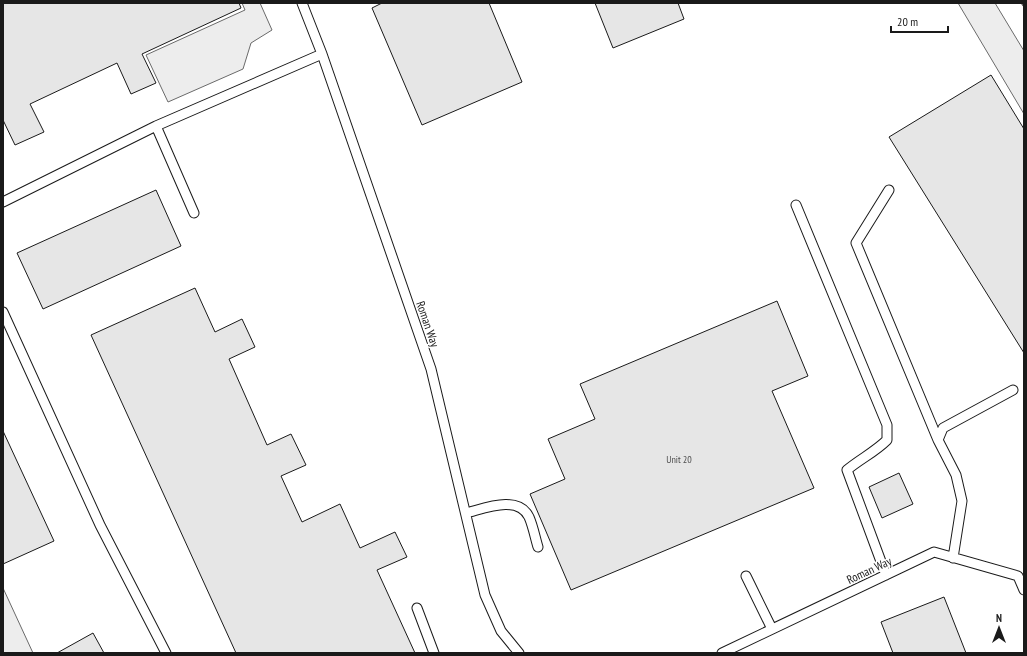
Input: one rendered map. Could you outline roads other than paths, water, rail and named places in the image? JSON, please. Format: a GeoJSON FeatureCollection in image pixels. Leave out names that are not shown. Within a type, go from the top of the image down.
{"type":"FeatureCollection","features":[{"type":"Feature","properties":{"kind":"lane","name":"Roman Way"},"geometry":{"type":"LineString","coordinates":[[302,3],[322,54],[431,369],[485,595],[501,631],[519,653]]}},
{"type":"Feature","properties":{"kind":"lane"},"geometry":{"type":"LineString","coordinates":[[3,202],[156,126],[322,54]]}},
{"type":"Feature","properties":{"kind":"lane"},"geometry":{"type":"LineString","coordinates":[[156,126],[194,212]]}},
{"type":"Feature","properties":{"kind":"lane"},"geometry":{"type":"LineString","coordinates":[[889,190],[856,242],[938,440],[956,475],[962,501],[954,558]]}},
{"type":"Feature","properties":{"kind":"lane"},"geometry":{"type":"LineString","coordinates":[[796,205],[887,425],[887,440],[874,452],[857,461],[847,470],[886,575]]}},
{"type":"Feature","properties":{"kind":"lane"},"geometry":{"type":"LineString","coordinates":[[3,312],[100,525],[166,653]]}},
{"type":"Feature","properties":{"kind":"lane"},"geometry":{"type":"LineString","coordinates":[[938,440],[943,428],[1013,390]]}},
{"type":"Feature","properties":{"kind":"lane"},"geometry":{"type":"LineString","coordinates":[[466,513],[498,505],[517,506],[523,509],[529,517],[538,547]]}},
{"type":"Feature","properties":{"kind":"lane","name":"Roman Way"},"geometry":{"type":"LineString","coordinates":[[722,653],[934,552],[1018,576],[1024,590]]}},
{"type":"Feature","properties":{"kind":"lane"},"geometry":{"type":"LineString","coordinates":[[746,576],[772,629]]}},
{"type":"Feature","properties":{"kind":"lane"},"geometry":{"type":"LineString","coordinates":[[417,608],[434,653]]}}]}
